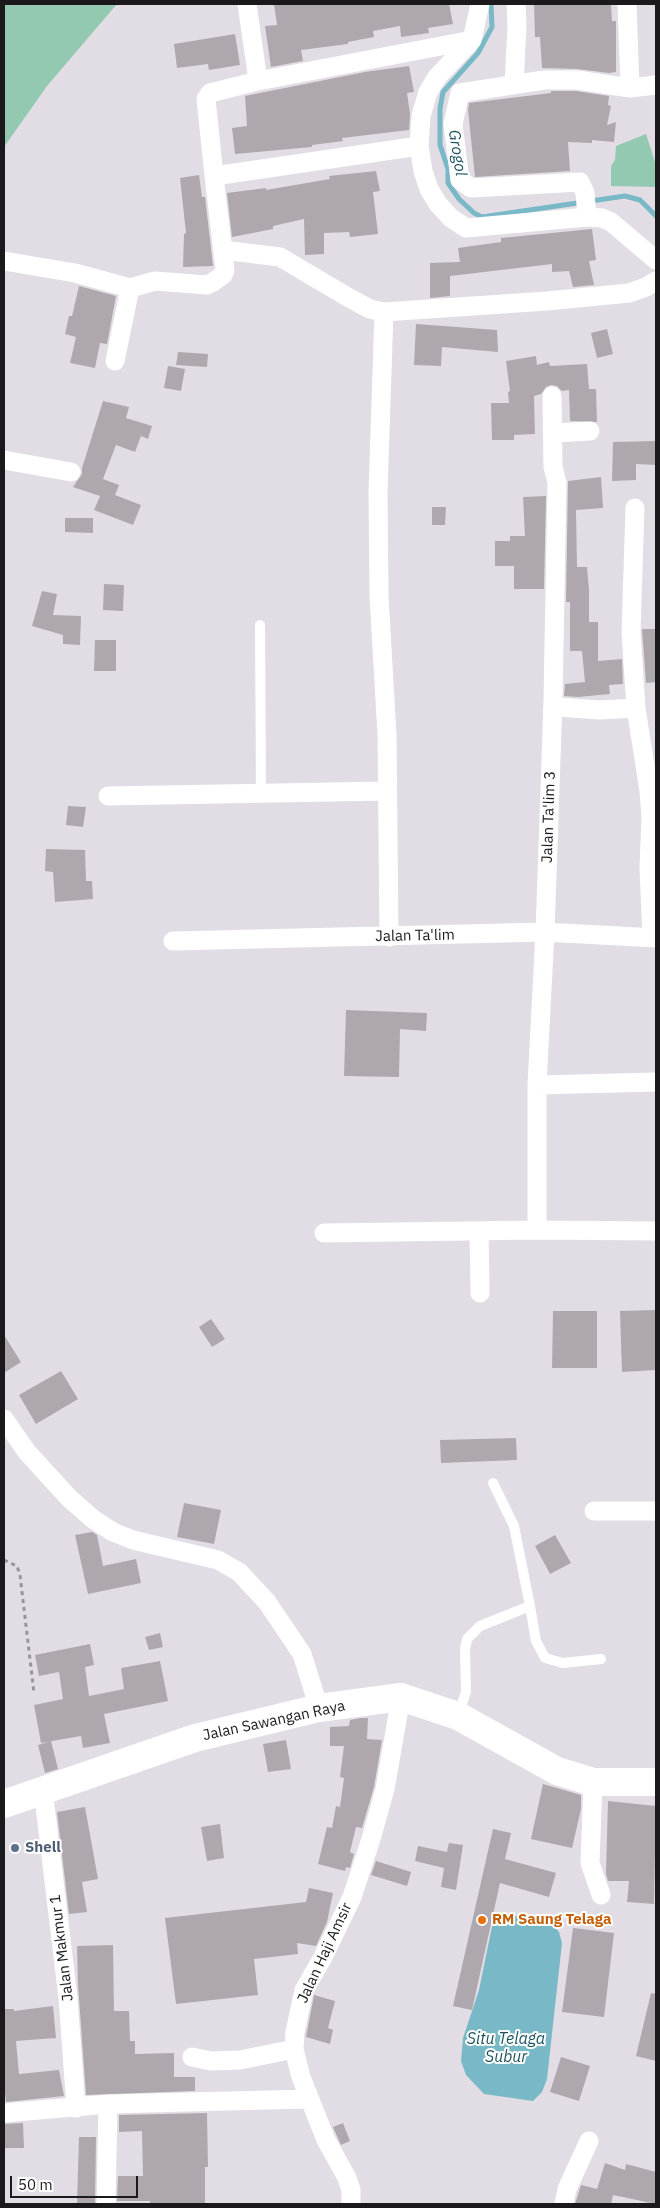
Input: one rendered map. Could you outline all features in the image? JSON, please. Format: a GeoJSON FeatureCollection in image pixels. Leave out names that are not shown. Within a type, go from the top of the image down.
{"type":"FeatureCollection","features":[{"type":"Feature","properties":{"kind":"highway","name":"Jalan Sawangan Raya"},"geometry":{"type":"LineString","coordinates":[[4,1804],[195,1738],[319,1708],[401,1697],[458,1716],[557,1772],[593,1782],[656,1782]]}},
{"type":"Feature","properties":{"kind":"street"},"geometry":{"type":"LineString","coordinates":[[247,4],[258,81]]}},
{"type":"Feature","properties":{"kind":"street"},"geometry":{"type":"LineString","coordinates":[[480,4],[472,40],[437,77],[428,92],[421,116],[419,146],[422,171],[429,189],[438,204],[451,218],[466,228],[586,207]]}},
{"type":"Feature","properties":{"kind":"street"},"geometry":{"type":"LineString","coordinates":[[514,84],[518,26],[516,4]]}},
{"type":"Feature","properties":{"kind":"street"},"geometry":{"type":"LineString","coordinates":[[627,4],[630,88]]}},
{"type":"Feature","properties":{"kind":"street"},"geometry":{"type":"LineString","coordinates":[[4,261],[75,273],[130,288],[156,281],[206,285],[213,282],[223,275],[225,270],[206,97],[210,93],[258,81],[472,40]]}},
{"type":"Feature","properties":{"kind":"street"},"geometry":{"type":"LineString","coordinates":[[656,85],[630,88],[577,80],[544,80],[460,93],[453,124],[460,180],[471,188],[580,182],[586,207],[611,222],[656,260]]}},
{"type":"Feature","properties":{"kind":"street"},"geometry":{"type":"LineString","coordinates":[[214,176],[419,146]]}},
{"type":"Feature","properties":{"kind":"street"},"geometry":{"type":"LineString","coordinates":[[223,250],[280,257],[370,309],[384,312],[547,301],[630,293],[656,281]]}},
{"type":"Feature","properties":{"kind":"street"},"geometry":{"type":"LineString","coordinates":[[115,361],[130,288]]}},
{"type":"Feature","properties":{"kind":"street"},"geometry":{"type":"LineString","coordinates":[[384,312],[378,492],[379,587],[387,735],[389,937]]}},
{"type":"Feature","properties":{"kind":"street","name":"Jalan Ta'lim 3"},"geometry":{"type":"LineString","coordinates":[[537,1230],[537,1085],[545,932],[553,701],[557,482],[553,467],[552,396]]}},
{"type":"Feature","properties":{"kind":"street"},"geometry":{"type":"LineString","coordinates":[[553,433],[590,432]]}},
{"type":"Feature","properties":{"kind":"street"},"geometry":{"type":"LineString","coordinates":[[4,460],[71,472]]}},
{"type":"Feature","properties":{"kind":"street"},"geometry":{"type":"LineString","coordinates":[[636,508],[632,563],[631,632],[636,708],[651,816],[649,867],[654,938]]}},
{"type":"Feature","properties":{"kind":"street"},"geometry":{"type":"LineString","coordinates":[[553,701],[558,706],[599,710],[636,708]]}},
{"type":"Feature","properties":{"kind":"street"},"geometry":{"type":"LineString","coordinates":[[108,796],[388,791]]}},
{"type":"Feature","properties":{"kind":"street","name":"Jalan Ta'lim"},"geometry":{"type":"LineString","coordinates":[[174,940],[389,937],[545,932],[654,938]]}},
{"type":"Feature","properties":{"kind":"street"},"geometry":{"type":"LineString","coordinates":[[537,1085],[656,1082]]}},
{"type":"Feature","properties":{"kind":"street"},"geometry":{"type":"LineString","coordinates":[[324,1233],[537,1230],[656,1231]]}},
{"type":"Feature","properties":{"kind":"street"},"geometry":{"type":"LineString","coordinates":[[479,1231],[480,1293]]}},
{"type":"Feature","properties":{"kind":"street"},"geometry":{"type":"LineString","coordinates":[[4,1419],[28,1452],[69,1498],[93,1519],[112,1532],[133,1540],[218,1560],[239,1572],[267,1602],[302,1654],[319,1708]]}},
{"type":"Feature","properties":{"kind":"street"},"geometry":{"type":"LineString","coordinates":[[594,1511],[656,1511]]}},
{"type":"Feature","properties":{"kind":"street","name":"Jalan Haji Amsir"},"geometry":{"type":"LineString","coordinates":[[351,2204],[351,2190],[347,2178],[308,2099],[297,2065],[294,2049],[297,2018],[304,1990],[322,1959],[352,1897],[371,1840],[385,1789],[401,1697]]}},
{"type":"Feature","properties":{"kind":"street"},"geometry":{"type":"LineString","coordinates":[[593,1782],[590,1863],[601,1896]]}},
{"type":"Feature","properties":{"kind":"street","name":"Jalan Makmur 1"},"geometry":{"type":"LineString","coordinates":[[43,1789],[68,1998],[76,2108]]}},
{"type":"Feature","properties":{"kind":"street"},"geometry":{"type":"LineString","coordinates":[[192,2057],[211,2061],[240,2060],[294,2049]]}},
{"type":"Feature","properties":{"kind":"street"},"geometry":{"type":"LineString","coordinates":[[4,2113],[108,2104],[308,2099]]}},
{"type":"Feature","properties":{"kind":"street"},"geometry":{"type":"LineString","coordinates":[[106,2204],[108,2104]]}},
{"type":"Feature","properties":{"kind":"street"},"geometry":{"type":"LineString","coordinates":[[564,2204],[567,2189],[589,2141]]}},
{"type":"Feature","properties":{"kind":"lane"},"geometry":{"type":"LineString","coordinates":[[260,625],[261,793]]}},
{"type":"Feature","properties":{"kind":"lane"},"geometry":{"type":"LineString","coordinates":[[493,1483],[514,1526],[536,1642],[545,1658],[563,1663],[601,1659]]}},
{"type":"Feature","properties":{"kind":"lane"},"geometry":{"type":"LineString","coordinates":[[458,1716],[466,1692],[465,1649],[467,1639],[480,1626],[530,1606]]}},
{"type":"Feature","properties":{"kind":"path"},"geometry":{"type":"LineString","coordinates":[[4,1560],[17,1566],[20,1575],[34,1693]]}},
{"type":"Feature","properties":{"kind":"green space"},"geometry":{"type":"Polygon","coordinates":[[[4,4],[117,4],[47,86],[4,147],[4,4]]]}},
{"type":"Feature","properties":{"kind":"green space"},"geometry":{"type":"Polygon","coordinates":[[[646,134],[656,165],[656,187],[611,186],[611,166],[615,160],[616,146],[646,134]]]}},
{"type":"Feature","properties":{"kind":"water","name":"Situ Telaga Subur"},"geometry":{"type":"Polygon","coordinates":[[[495,1912],[550,1922],[559,1932],[562,1943],[547,2079],[542,2092],[533,2101],[484,2094],[466,2075],[461,2061],[463,2038],[479,1990],[495,1912]]]}},
{"type":"Feature","properties":{"kind":"building"},"geometry":{"type":"Polygon","coordinates":[[[274,4],[449,4],[453,24],[428,28],[429,33],[401,37],[400,26],[373,31],[374,37],[348,42],[348,44],[301,50],[303,61],[271,67],[265,26],[277,25],[274,4]]]}},
{"type":"Feature","properties":{"kind":"building"},"geometry":{"type":"Polygon","coordinates":[[[534,4],[611,4],[612,21],[616,21],[616,72],[542,68],[540,37],[535,37],[534,4]]]}},
{"type":"Feature","properties":{"kind":"building"},"geometry":{"type":"Polygon","coordinates":[[[235,34],[240,65],[209,70],[208,64],[177,68],[174,44],[235,34]]]}},
{"type":"Feature","properties":{"kind":"building"},"geometry":{"type":"Polygon","coordinates":[[[409,66],[414,92],[407,93],[410,114],[409,130],[342,138],[343,141],[312,145],[312,147],[235,154],[232,128],[247,126],[245,96],[365,72],[409,66]]]}},
{"type":"Feature","properties":{"kind":"building"},"geometry":{"type":"Polygon","coordinates":[[[551,91],[576,91],[609,96],[608,105],[611,106],[607,125],[616,122],[614,142],[592,140],[592,143],[568,142],[570,171],[475,177],[468,110],[469,103],[551,93],[551,91]]]}},
{"type":"Feature","properties":{"kind":"building"},"geometry":{"type":"Polygon","coordinates":[[[376,171],[380,191],[373,192],[378,234],[350,237],[349,232],[324,233],[324,254],[305,255],[304,219],[273,226],[273,229],[232,237],[227,193],[266,188],[266,190],[330,179],[329,176],[376,171]]]}},
{"type":"Feature","properties":{"kind":"building"},"geometry":{"type":"Polygon","coordinates":[[[199,175],[202,197],[205,197],[213,266],[183,267],[184,234],[186,233],[180,178],[199,175]]]}},
{"type":"Feature","properties":{"kind":"building"},"geometry":{"type":"Polygon","coordinates":[[[592,229],[596,260],[589,261],[594,285],[573,287],[569,271],[552,272],[552,264],[450,276],[450,296],[430,298],[430,263],[460,262],[458,248],[501,242],[501,238],[592,229]]]}},
{"type":"Feature","properties":{"kind":"building"},"geometry":{"type":"Polygon","coordinates":[[[79,286],[116,296],[107,344],[100,343],[95,368],[70,363],[76,337],[65,334],[69,316],[72,316],[79,286]]]}},
{"type":"Feature","properties":{"kind":"building"},"geometry":{"type":"Polygon","coordinates":[[[416,324],[497,330],[498,352],[442,347],[441,366],[414,365],[416,324]]]}},
{"type":"Feature","properties":{"kind":"building"},"geometry":{"type":"Polygon","coordinates":[[[607,329],[613,354],[597,358],[591,333],[607,329]]]}},
{"type":"Feature","properties":{"kind":"building"},"geometry":{"type":"Polygon","coordinates":[[[178,352],[208,354],[207,367],[176,365],[178,352]]]}},
{"type":"Feature","properties":{"kind":"building"},"geometry":{"type":"Polygon","coordinates":[[[536,356],[537,365],[549,362],[550,366],[587,364],[589,389],[596,389],[597,422],[570,421],[569,390],[562,391],[557,386],[551,385],[546,387],[541,394],[534,396],[535,434],[514,435],[514,440],[492,440],[491,403],[509,403],[508,392],[510,391],[506,361],[536,356]]]}},
{"type":"Feature","properties":{"kind":"building"},"geometry":{"type":"Polygon","coordinates":[[[168,366],[185,369],[181,391],[164,388],[168,366]]]}},
{"type":"Feature","properties":{"kind":"building"},"geometry":{"type":"Polygon","coordinates":[[[103,401],[129,407],[126,418],[152,426],[148,439],[141,436],[135,452],[116,445],[103,479],[119,485],[115,495],[141,505],[133,525],[94,510],[100,496],[73,487],[82,474],[82,468],[103,401]]]}},
{"type":"Feature","properties":{"kind":"building"},"geometry":{"type":"Polygon","coordinates":[[[656,441],[656,465],[636,464],[636,480],[612,481],[613,442],[656,441]]]}},
{"type":"Feature","properties":{"kind":"building"},"geometry":{"type":"Polygon","coordinates":[[[601,477],[603,508],[576,510],[577,567],[587,567],[589,622],[598,622],[598,661],[622,659],[623,684],[609,685],[610,694],[578,697],[564,696],[565,684],[585,682],[582,651],[570,651],[570,602],[566,602],[568,481],[601,477]]]}},
{"type":"Feature","properties":{"kind":"building"},"geometry":{"type":"Polygon","coordinates":[[[546,496],[544,589],[514,589],[514,566],[495,566],[495,541],[510,541],[510,536],[525,536],[523,497],[546,496]]]}},
{"type":"Feature","properties":{"kind":"building"},"geometry":{"type":"Polygon","coordinates":[[[432,507],[446,507],[445,525],[432,525],[432,507]]]}},
{"type":"Feature","properties":{"kind":"building"},"geometry":{"type":"Polygon","coordinates":[[[65,518],[93,518],[93,533],[65,532],[65,518]]]}},
{"type":"Feature","properties":{"kind":"building"},"geometry":{"type":"Polygon","coordinates":[[[104,584],[124,585],[123,611],[103,610],[104,584]]]}},
{"type":"Feature","properties":{"kind":"building"},"geometry":{"type":"Polygon","coordinates":[[[42,591],[57,594],[53,615],[81,616],[80,645],[63,644],[63,635],[32,626],[42,591]]]}},
{"type":"Feature","properties":{"kind":"building"},"geometry":{"type":"Polygon","coordinates":[[[642,629],[656,629],[656,682],[646,683],[642,629]]]}},
{"type":"Feature","properties":{"kind":"building"},"geometry":{"type":"Polygon","coordinates":[[[95,640],[116,640],[116,671],[94,671],[95,640]]]}},
{"type":"Feature","properties":{"kind":"building"},"geometry":{"type":"Polygon","coordinates":[[[68,806],[86,807],[83,827],[66,825],[68,806]]]}},
{"type":"Feature","properties":{"kind":"building"},"geometry":{"type":"Polygon","coordinates":[[[46,849],[85,850],[86,881],[92,881],[93,899],[55,902],[53,872],[45,871],[46,849]]]}},
{"type":"Feature","properties":{"kind":"building"},"geometry":{"type":"Polygon","coordinates":[[[346,1010],[427,1013],[426,1031],[400,1029],[399,1077],[344,1076],[346,1010]]]}},
{"type":"Feature","properties":{"kind":"building"},"geometry":{"type":"Polygon","coordinates":[[[656,1310],[656,1370],[622,1372],[620,1311],[656,1310]]]}},
{"type":"Feature","properties":{"kind":"building"},"geometry":{"type":"Polygon","coordinates":[[[553,1311],[597,1311],[597,1368],[552,1368],[553,1311]]]}},
{"type":"Feature","properties":{"kind":"building"},"geometry":{"type":"Polygon","coordinates":[[[211,1319],[225,1339],[212,1347],[199,1327],[211,1319]]]}},
{"type":"Feature","properties":{"kind":"building"},"geometry":{"type":"Polygon","coordinates":[[[4,1335],[21,1362],[4,1373],[4,1335]]]}},
{"type":"Feature","properties":{"kind":"building"},"geometry":{"type":"Polygon","coordinates":[[[61,1371],[78,1399],[36,1424],[19,1395],[61,1371]]]}},
{"type":"Feature","properties":{"kind":"building"},"geometry":{"type":"Polygon","coordinates":[[[516,1438],[517,1460],[441,1463],[440,1440],[516,1438]]]}},
{"type":"Feature","properties":{"kind":"building"},"geometry":{"type":"Polygon","coordinates":[[[184,1503],[221,1510],[214,1544],[177,1537],[184,1503]]]}},
{"type":"Feature","properties":{"kind":"building"},"geometry":{"type":"Polygon","coordinates":[[[92,1532],[97,1535],[103,1566],[136,1559],[141,1583],[88,1594],[75,1535],[92,1532]]]}},
{"type":"Feature","properties":{"kind":"building"},"geometry":{"type":"Polygon","coordinates":[[[555,1535],[571,1563],[550,1574],[535,1546],[555,1535]]]}},
{"type":"Feature","properties":{"kind":"building"},"geometry":{"type":"Polygon","coordinates":[[[160,1633],[163,1647],[149,1650],[145,1637],[160,1633]]]}},
{"type":"Feature","properties":{"kind":"building"},"geometry":{"type":"Polygon","coordinates":[[[90,1644],[94,1665],[85,1667],[89,1696],[124,1689],[121,1668],[160,1661],[168,1701],[104,1714],[110,1743],[83,1748],[81,1736],[41,1743],[34,1705],[63,1699],[59,1672],[39,1676],[35,1655],[90,1644]]]}},
{"type":"Feature","properties":{"kind":"building"},"geometry":{"type":"Polygon","coordinates":[[[368,1718],[367,1739],[382,1740],[374,1787],[362,1828],[356,1827],[350,1852],[354,1854],[350,1868],[346,1867],[345,1871],[318,1864],[327,1827],[332,1828],[336,1806],[340,1807],[344,1778],[340,1777],[344,1746],[330,1746],[330,1727],[349,1726],[350,1720],[368,1718]]]}},
{"type":"Feature","properties":{"kind":"building"},"geometry":{"type":"Polygon","coordinates":[[[286,1740],[291,1769],[268,1772],[263,1744],[286,1740]]]}},
{"type":"Feature","properties":{"kind":"building"},"geometry":{"type":"Polygon","coordinates":[[[51,1741],[58,1769],[45,1773],[38,1745],[51,1741]]]}},
{"type":"Feature","properties":{"kind":"building"},"geometry":{"type":"Polygon","coordinates":[[[543,1784],[581,1795],[581,1809],[572,1848],[531,1839],[543,1784]]]}},
{"type":"Feature","properties":{"kind":"building"},"geometry":{"type":"Polygon","coordinates":[[[608,1801],[656,1806],[654,1904],[627,1902],[629,1881],[608,1881],[606,1874],[608,1801]]]}},
{"type":"Feature","properties":{"kind":"building"},"geometry":{"type":"Polygon","coordinates":[[[85,1807],[98,1879],[82,1882],[87,1912],[69,1914],[57,1812],[85,1807]]]}},
{"type":"Feature","properties":{"kind":"building"},"geometry":{"type":"Polygon","coordinates":[[[220,1824],[224,1858],[207,1861],[201,1827],[220,1824]]]}},
{"type":"Feature","properties":{"kind":"building","name":"RM Saung Telaga"},"geometry":{"type":"Polygon","coordinates":[[[493,1829],[511,1833],[505,1859],[556,1873],[549,1897],[500,1883],[472,2010],[453,2006],[493,1829]]]}},
{"type":"Feature","properties":{"kind":"building"},"geometry":{"type":"Polygon","coordinates":[[[449,1843],[463,1845],[456,1890],[441,1887],[444,1868],[415,1861],[418,1846],[447,1852],[449,1843]]]}},
{"type":"Feature","properties":{"kind":"building"},"geometry":{"type":"Polygon","coordinates":[[[376,1861],[411,1872],[407,1886],[371,1875],[376,1861]]]}},
{"type":"Feature","properties":{"kind":"building"},"geometry":{"type":"Polygon","coordinates":[[[309,1888],[333,1893],[327,1922],[316,1946],[297,1943],[298,1954],[254,1959],[258,1995],[176,2004],[165,1918],[306,1902],[309,1888]]]}},
{"type":"Feature","properties":{"kind":"building"},"geometry":{"type":"Polygon","coordinates":[[[573,1928],[614,1933],[604,2017],[562,2012],[573,1928]]]}},
{"type":"Feature","properties":{"kind":"building"},"geometry":{"type":"Polygon","coordinates":[[[113,1945],[114,2011],[129,2011],[130,2041],[135,2041],[135,2054],[174,2053],[174,2077],[195,2077],[195,2091],[86,2095],[77,1946],[113,1945]]]}},
{"type":"Feature","properties":{"kind":"building"},"geometry":{"type":"Polygon","coordinates":[[[651,1993],[656,1994],[656,2061],[636,2056],[651,1993]]]}},
{"type":"Feature","properties":{"kind":"building"},"geometry":{"type":"Polygon","coordinates":[[[314,1995],[335,2001],[328,2028],[333,2030],[330,2044],[306,2037],[314,1995]]]}},
{"type":"Feature","properties":{"kind":"building"},"geometry":{"type":"Polygon","coordinates":[[[53,2006],[56,2038],[16,2041],[19,2074],[59,2070],[64,2096],[6,2102],[4,2085],[4,2009],[14,2009],[14,2011],[53,2006]]]}},
{"type":"Feature","properties":{"kind":"building"},"geometry":{"type":"Polygon","coordinates":[[[561,2057],[590,2066],[579,2101],[550,2092],[561,2057]]]}},
{"type":"Feature","properties":{"kind":"building"},"geometry":{"type":"Polygon","coordinates":[[[207,2113],[208,2167],[205,2167],[205,2204],[150,2204],[150,2201],[117,2201],[118,2176],[143,2176],[142,2131],[119,2132],[119,2115],[207,2113]]]}},
{"type":"Feature","properties":{"kind":"building"},"geometry":{"type":"Polygon","coordinates":[[[23,2123],[24,2148],[4,2148],[4,2124],[23,2123]]]}},
{"type":"Feature","properties":{"kind":"building"},"geometry":{"type":"Polygon","coordinates":[[[343,2123],[350,2141],[341,2145],[333,2127],[343,2123]]]}},
{"type":"Feature","properties":{"kind":"building"},"geometry":{"type":"Polygon","coordinates":[[[79,2137],[96,2137],[95,2204],[77,2204],[79,2137]]]}},
{"type":"Feature","properties":{"kind":"building"},"geometry":{"type":"Polygon","coordinates":[[[605,2163],[625,2170],[626,2164],[656,2172],[656,2204],[613,2195],[611,2204],[575,2204],[581,2185],[597,2189],[605,2163]]]}},
{"type":"Feature","properties":{"kind":"waterway","name":"Grogol"},"geometry":{"type":"LineString","coordinates":[[491,4],[492,27],[478,53],[443,92],[440,109],[440,145],[448,169],[448,183],[459,199],[474,213],[482,217],[625,196],[640,200],[656,216]]}},
{"type":"Feature","properties":{"kind":"place","name":"Shell"},"geometry":{"type":"Point","coordinates":[15,1848]}},
{"type":"Feature","properties":{"kind":"place","name":"RM Saung Telaga"},"geometry":{"type":"Point","coordinates":[482,1920]}}]}
